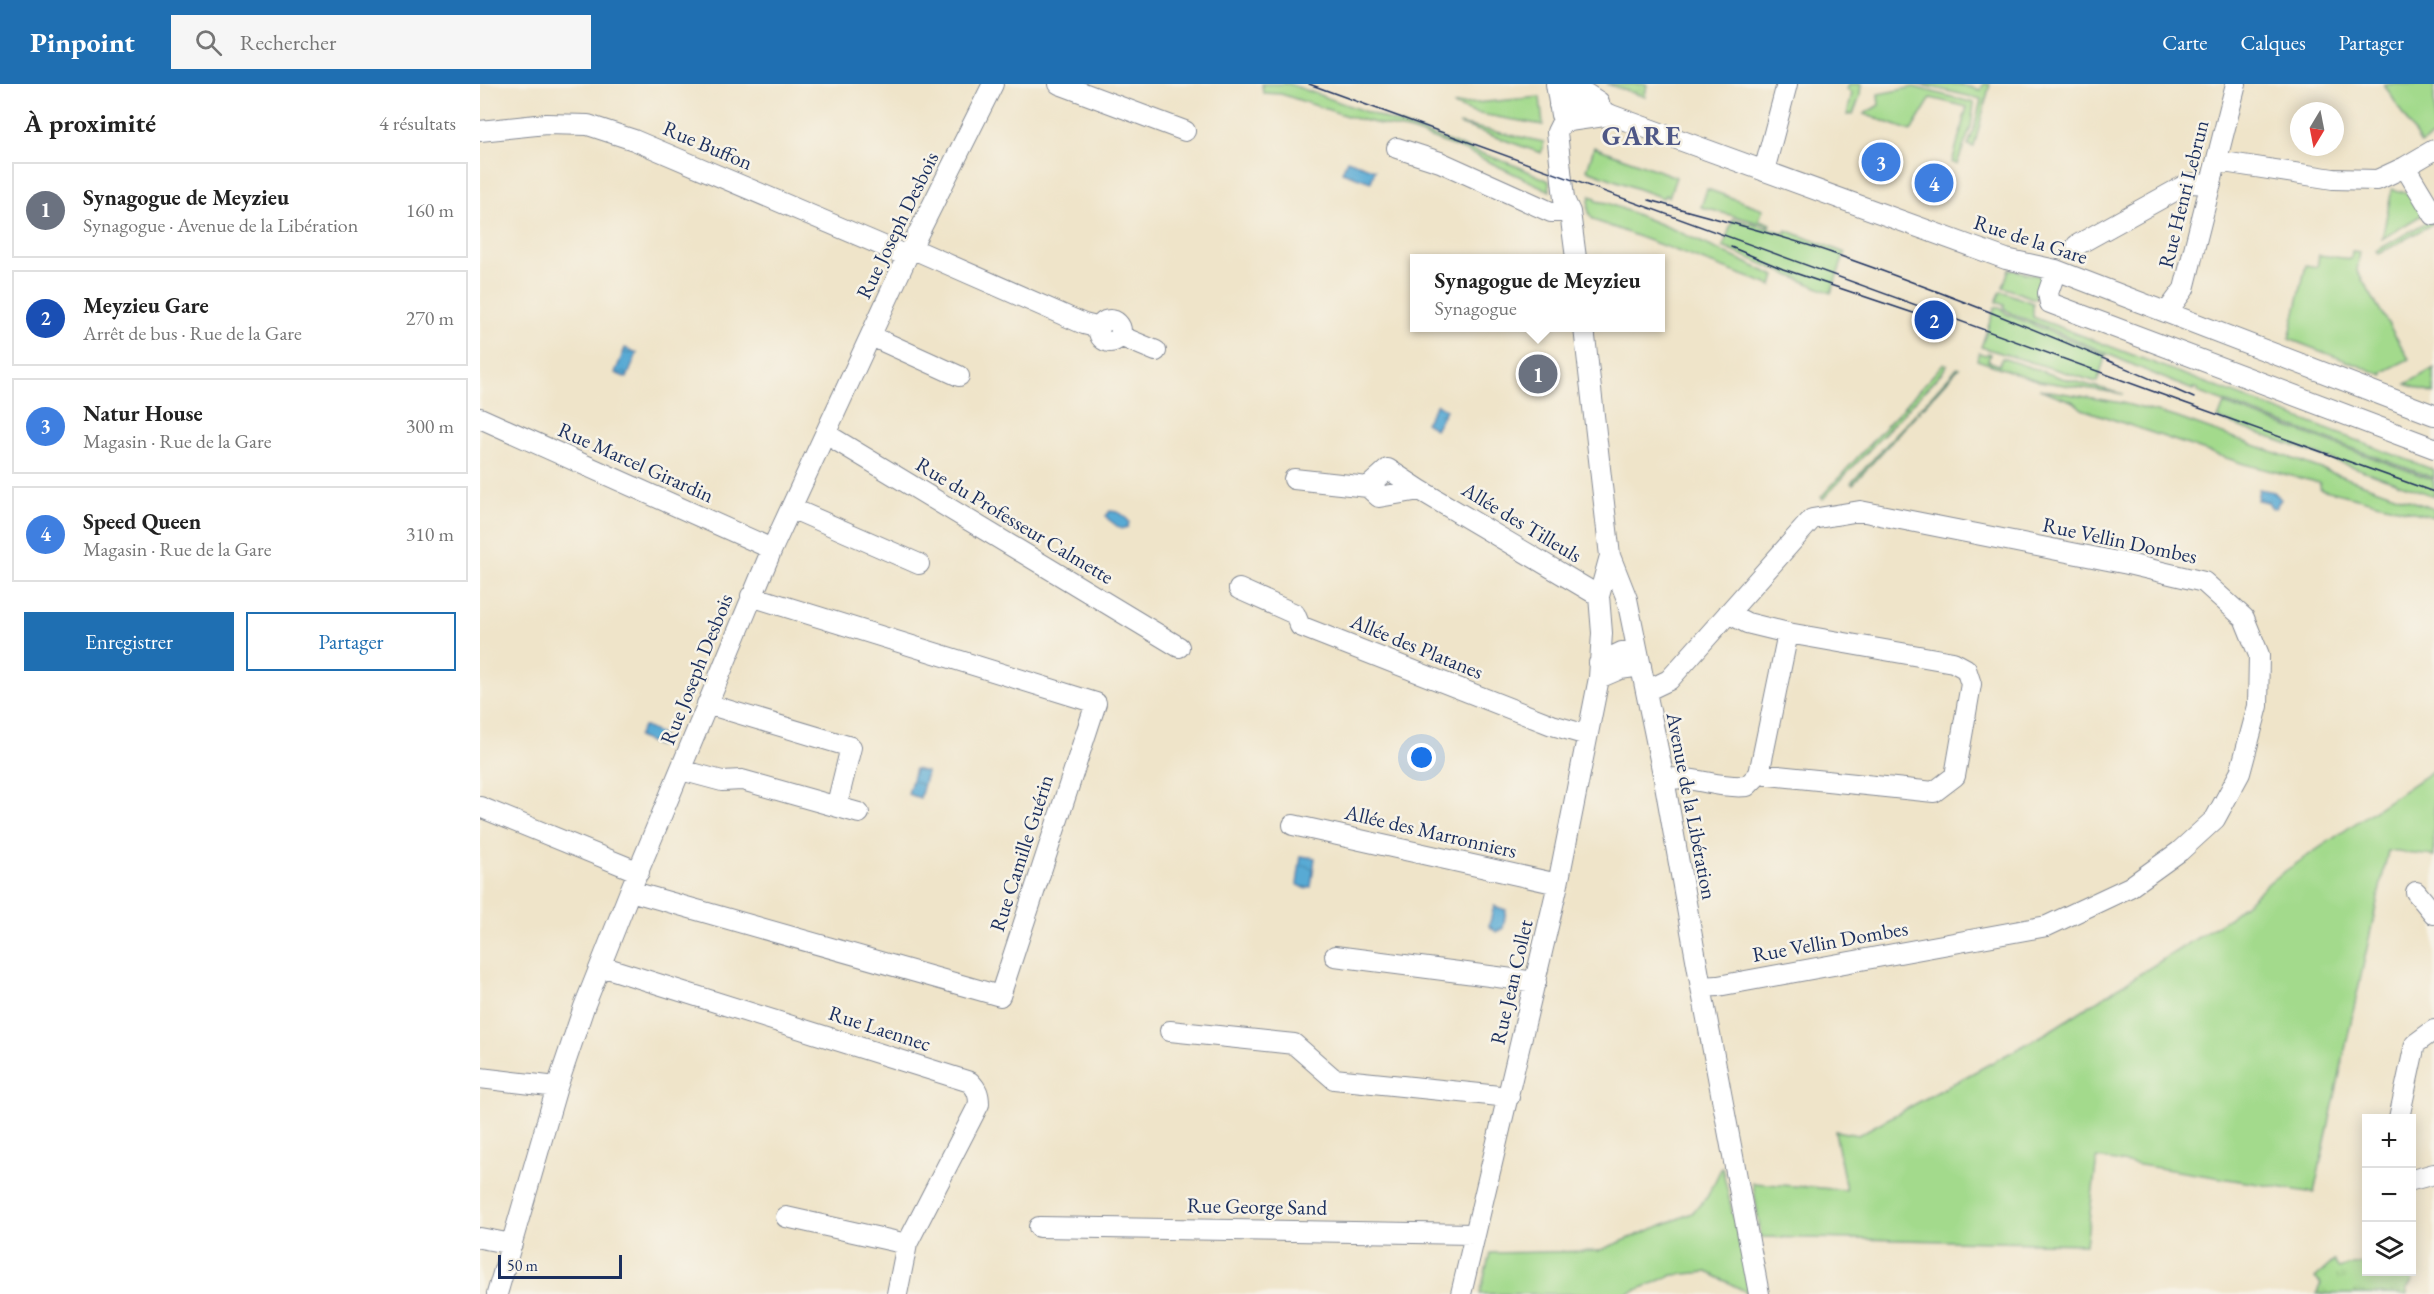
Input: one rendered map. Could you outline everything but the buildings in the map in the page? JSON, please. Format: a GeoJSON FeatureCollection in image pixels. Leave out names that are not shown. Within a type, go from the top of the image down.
{"type":"FeatureCollection","features":[{"type":"Feature","properties":{"kind":"street","name":"Rue Joseph Desbois"},"geometry":{"type":"LineString","coordinates":[[497,1294],[557,1087],[630,891],[772,549],[909,252],[993,84]]}},
{"type":"Feature","properties":{"kind":"street"},"geometry":{"type":"LineString","coordinates":[[1059,84],[1185,131]]}},
{"type":"Feature","properties":{"kind":"street"},"geometry":{"type":"LineString","coordinates":[[1556,84],[1561,113],[1569,135],[1574,197],[1570,212],[1575,254]]}},
{"type":"Feature","properties":{"kind":"street","name":"Rue de la Gare"},"geometry":{"type":"LineString","coordinates":[[1571,84],[1598,102],[1611,115]]}},
{"type":"Feature","properties":{"kind":"street"},"geometry":{"type":"LineString","coordinates":[[1764,171],[1787,84]]}},
{"type":"Feature","properties":{"kind":"street","name":"Rue Henri Lebrun"},"geometry":{"type":"LineString","coordinates":[[2167,312],[2184,289],[2236,84]]}},
{"type":"Feature","properties":{"kind":"street","name":"Rue de la Gare"},"geometry":{"type":"LineString","coordinates":[[1561,113],[1580,102],[2006,259],[2056,270],[2434,415]]}},
{"type":"Feature","properties":{"kind":"street","name":"Rue Buffon"},"geometry":{"type":"LineString","coordinates":[[480,131],[546,124],[588,125],[634,140],[1084,324],[1100,328],[1107,321],[1114,321],[1120,326],[1120,336],[1156,351]]}},
{"type":"Feature","properties":{"kind":"street"},"geometry":{"type":"LineString","coordinates":[[1396,148],[1440,162],[1551,212],[1570,212]]}},
{"type":"Feature","properties":{"kind":"street"},"geometry":{"type":"LineString","coordinates":[[2217,161],[2333,179],[2377,180],[2434,150]]}},
{"type":"Feature","properties":{"kind":"street"},"geometry":{"type":"LineString","coordinates":[[2405,167],[2434,215]]}},
{"type":"Feature","properties":{"kind":"street"},"geometry":{"type":"LineString","coordinates":[[2077,245],[2189,183],[2211,184]]}},
{"type":"Feature","properties":{"kind":"street"},"geometry":{"type":"LineString","coordinates":[[2056,270],[2048,293],[2050,303],[2434,448]]}},
{"type":"Feature","properties":{"kind":"street","name":"Avenue de la Libération"},"geometry":{"type":"LineString","coordinates":[[1585,332],[1610,555],[1626,599],[1664,779],[1759,1294]]}},
{"type":"Feature","properties":{"kind":"street"},"geometry":{"type":"LineString","coordinates":[[871,336],[959,376]]}},
{"type":"Feature","properties":{"kind":"street","name":"Rue Marcel Girardin"},"geometry":{"type":"LineString","coordinates":[[480,418],[772,549]]}},
{"type":"Feature","properties":{"kind":"street","name":"Rue du Professeur Calmette"},"geometry":{"type":"LineString","coordinates":[[826,434],[1179,647]]}},
{"type":"Feature","properties":{"kind":"street","name":"Allée des Tilleuls"},"geometry":{"type":"LineString","coordinates":[[1294,479],[1368,487],[1379,497],[1420,490],[1599,596]]}},
{"type":"Feature","properties":{"kind":"street"},"geometry":{"type":"LineString","coordinates":[[791,508],[919,564]]}},
{"type":"Feature","properties":{"kind":"street","name":"Rue Vellin Dombes"},"geometry":{"type":"LineString","coordinates":[[1646,691],[1669,680],[1812,519],[1860,512],[2117,562],[2204,582],[2244,618],[2259,655],[2258,706],[2240,773],[2216,819],[2180,851],[2130,887],[2047,926],[1718,986],[1701,987]]}},
{"type":"Feature","properties":{"kind":"street","name":"Rue Jean Collet"},"geometry":{"type":"LineString","coordinates":[[1461,1294],[1558,884],[1599,671],[1602,633],[1599,596],[1610,555]]}},
{"type":"Feature","properties":{"kind":"street","name":"Allée des Platanes"},"geometry":{"type":"LineString","coordinates":[[1239,589],[1295,614],[1300,626],[1552,725],[1587,735]]}},
{"type":"Feature","properties":{"kind":"street","name":"Rue Camille Guérin"},"geometry":{"type":"LineString","coordinates":[[630,891],[1000,996],[1096,703],[752,596]]}},
{"type":"Feature","properties":{"kind":"street"},"geometry":{"type":"LineString","coordinates":[[1728,614],[1747,623],[1788,633],[1953,662],[1966,669],[1971,684],[1955,776],[1934,792],[1759,774]]}},
{"type":"Feature","properties":{"kind":"street"},"geometry":{"type":"LineString","coordinates":[[1664,779],[1677,777],[1733,788],[1747,786],[1759,774],[1788,633]]}},
{"type":"Feature","properties":{"kind":"street"},"geometry":{"type":"LineString","coordinates":[[1599,671],[1622,652],[1639,658]]}},
{"type":"Feature","properties":{"kind":"street"},"geometry":{"type":"LineString","coordinates":[[707,704],[851,747],[839,796]]}},
{"type":"Feature","properties":{"kind":"street"},"geometry":{"type":"LineString","coordinates":[[681,770],[722,781],[742,780],[859,813]]}},
{"type":"Feature","properties":{"kind":"street"},"geometry":{"type":"LineString","coordinates":[[480,807],[639,872]]}},
{"type":"Feature","properties":{"kind":"street","name":"Allée des Marronniers"},"geometry":{"type":"LineString","coordinates":[[1293,825],[1558,884]]}},
{"type":"Feature","properties":{"kind":"street"},"geometry":{"type":"LineString","coordinates":[[2416,892],[2434,914]]}},
{"type":"Feature","properties":{"kind":"street"},"geometry":{"type":"LineString","coordinates":[[1335,957],[1536,982]]}},
{"type":"Feature","properties":{"kind":"street","name":"Rue Laennec"},"geometry":{"type":"LineString","coordinates":[[601,966],[970,1082],[978,1091],[979,1104],[907,1244],[897,1294]]}},
{"type":"Feature","properties":{"kind":"street"},"geometry":{"type":"LineString","coordinates":[[2400,1114],[2415,1044],[2434,1030]]}},
{"type":"Feature","properties":{"kind":"street"},"geometry":{"type":"LineString","coordinates":[[1170,1031],[1294,1044],[1334,1079],[1509,1097]]}},
{"type":"Feature","properties":{"kind":"street"},"geometry":{"type":"LineString","coordinates":[[480,1078],[557,1087]]}},
{"type":"Feature","properties":{"kind":"street"},"geometry":{"type":"LineString","coordinates":[[2416,1179],[2434,1174]]}},
{"type":"Feature","properties":{"kind":"street"},"geometry":{"type":"LineString","coordinates":[[786,1216],[907,1244]]}},
{"type":"Feature","properties":{"kind":"street","name":"Rue George Sand"},"geometry":{"type":"LineString","coordinates":[[1039,1227],[1474,1234]]}},
{"type":"Feature","properties":{"kind":"street"},"geometry":{"type":"LineString","coordinates":[[480,1238],[512,1244]]}},
{"type":"Feature","properties":{"kind":"green space"},"geometry":{"type":"Polygon","coordinates":[[[1262,84],[1289,84],[1519,167],[1549,181],[1550,191],[1464,150],[1411,131],[1353,118],[1281,94],[1263,93],[1262,84]]]}},
{"type":"Feature","properties":{"kind":"green space"},"geometry":{"type":"Polygon","coordinates":[[[1607,84],[1647,84],[1645,97],[1607,84]]]}},
{"type":"Feature","properties":{"kind":"green space"},"geometry":{"type":"Polygon","coordinates":[[[1849,84],[1861,84],[1860,96],[1853,114],[1847,115],[1852,93],[1847,90],[1849,84]]]}},
{"type":"Feature","properties":{"kind":"green space"},"geometry":{"type":"Polygon","coordinates":[[[1918,84],[1957,84],[1981,90],[1983,84],[1990,84],[1974,147],[1968,145],[1981,99],[1918,84]]]}},
{"type":"Feature","properties":{"kind":"green space"},"geometry":{"type":"Polygon","coordinates":[[[2384,84],[2434,84],[2434,136],[2421,144],[2384,84]]]}},
{"type":"Feature","properties":{"kind":"green space"},"geometry":{"type":"Polygon","coordinates":[[[1914,87],[1974,103],[1971,127],[1957,164],[1952,163],[1967,107],[1931,98],[1911,131],[1864,114],[1879,105],[1878,94],[1914,87]]]}},
{"type":"Feature","properties":{"kind":"green space"},"geometry":{"type":"Polygon","coordinates":[[[1540,97],[1543,125],[1474,113],[1453,105],[1540,97]]]}},
{"type":"Feature","properties":{"kind":"green space"},"geometry":{"type":"Polygon","coordinates":[[[1459,124],[1544,142],[1541,153],[1459,124]]]}},
{"type":"Feature","properties":{"kind":"green space"},"geometry":{"type":"Polygon","coordinates":[[[1594,147],[1676,177],[1669,197],[1665,195],[1663,198],[1587,170],[1594,147]]]}},
{"type":"Feature","properties":{"kind":"green space"},"geometry":{"type":"Polygon","coordinates":[[[1707,189],[1763,209],[1759,220],[1771,224],[1770,226],[1701,207],[1707,189]]]}},
{"type":"Feature","properties":{"kind":"green space"},"geometry":{"type":"Polygon","coordinates":[[[2392,189],[2411,194],[2425,213],[2382,239],[2392,189]]]}},
{"type":"Feature","properties":{"kind":"green space"},"geometry":{"type":"Polygon","coordinates":[[[1590,196],[1596,198],[1596,201],[1608,203],[1677,231],[1775,276],[1772,286],[1596,221],[1589,214],[1590,196]]]}},
{"type":"Feature","properties":{"kind":"green space"},"geometry":{"type":"Polygon","coordinates":[[[1733,219],[1785,233],[1786,230],[1845,253],[1831,293],[1723,247],[1733,219]]]}},
{"type":"Feature","properties":{"kind":"green space"},"geometry":{"type":"Polygon","coordinates":[[[2430,220],[2432,224],[2379,254],[2376,251],[2430,220]]]}},
{"type":"Feature","properties":{"kind":"green space"},"geometry":{"type":"Polygon","coordinates":[[[2352,251],[2360,252],[2357,271],[2409,359],[2383,372],[2383,375],[2289,339],[2306,265],[2317,267],[2319,255],[2351,259],[2352,251]]]}},
{"type":"Feature","properties":{"kind":"green space"},"geometry":{"type":"Polygon","coordinates":[[[2009,269],[2044,277],[2043,290],[2038,289],[2035,299],[2003,287],[2009,269]]]}},
{"type":"Feature","properties":{"kind":"green space"},"geometry":{"type":"Polygon","coordinates":[[[2001,291],[2033,303],[2033,317],[2434,470],[2434,478],[2197,392],[2198,389],[2193,388],[2193,390],[2012,314],[2004,308],[2004,305],[1996,302],[2001,291]]]}},
{"type":"Feature","properties":{"kind":"green space"},"geometry":{"type":"Polygon","coordinates":[[[1995,307],[2106,355],[2097,382],[1981,347],[1995,307]]]}},
{"type":"Feature","properties":{"kind":"green space"},"geometry":{"type":"Polygon","coordinates":[[[1979,353],[1990,354],[1988,361],[1999,365],[2002,358],[2062,378],[2123,394],[2039,381],[1977,360],[1979,353]]]}},
{"type":"Feature","properties":{"kind":"green space"},"geometry":{"type":"Polygon","coordinates":[[[1943,364],[1947,365],[1943,371],[1823,499],[1821,497],[1943,364]]]}},
{"type":"Feature","properties":{"kind":"green space"},"geometry":{"type":"Polygon","coordinates":[[[1959,368],[1853,484],[1851,483],[1959,368]]]}},
{"type":"Feature","properties":{"kind":"green space"},"geometry":{"type":"Polygon","coordinates":[[[2434,368],[2434,394],[2406,384],[2434,368]]]}},
{"type":"Feature","properties":{"kind":"green space"},"geometry":{"type":"Polygon","coordinates":[[[2039,389],[2122,403],[2175,417],[2434,509],[2434,517],[2320,489],[2320,483],[2244,464],[2082,409],[2074,402],[2039,389]]]}},
{"type":"Feature","properties":{"kind":"green space"},"geometry":{"type":"Polygon","coordinates":[[[2224,404],[2434,480],[2434,496],[2218,419],[2224,404]]]}},
{"type":"Feature","properties":{"kind":"green space"},"geometry":{"type":"Polygon","coordinates":[[[2434,770],[2434,856],[2388,851],[2314,1193],[2097,1158],[2086,1244],[1761,1237],[1753,1183],[1846,1190],[1835,1131],[1858,1135],[2043,1035],[2229,918],[2272,880],[2434,770]]]}},
{"type":"Feature","properties":{"kind":"green space"},"geometry":{"type":"Polygon","coordinates":[[[1722,1167],[1751,1294],[1707,1272],[1673,1275],[1627,1294],[1480,1294],[1490,1253],[1598,1251],[1692,1213],[1707,1197],[1722,1167]]]}},
{"type":"Feature","properties":{"kind":"green space"},"geometry":{"type":"Polygon","coordinates":[[[2334,1261],[2339,1269],[2349,1265],[2362,1264],[2362,1276],[2407,1276],[2413,1281],[2406,1289],[2408,1294],[2316,1294],[2321,1284],[2315,1278],[2334,1261]]]}},
{"type":"Feature","properties":{"kind":"water"},"geometry":{"type":"Polygon","coordinates":[[[1347,160],[1375,170],[1371,182],[1342,172],[1347,160]]]}},
{"type":"Feature","properties":{"kind":"water"},"geometry":{"type":"Polygon","coordinates":[[[625,348],[637,353],[627,378],[615,373],[625,348]]]}},
{"type":"Feature","properties":{"kind":"water"},"geometry":{"type":"Polygon","coordinates":[[[1437,404],[1446,410],[1435,429],[1425,423],[1437,404]]]}},
{"type":"Feature","properties":{"kind":"water"},"geometry":{"type":"Polygon","coordinates":[[[2259,489],[2274,492],[2281,499],[2275,508],[2272,508],[2268,502],[2257,500],[2259,489]]]}},
{"type":"Feature","properties":{"kind":"water"},"geometry":{"type":"Polygon","coordinates":[[[1110,511],[1125,517],[1129,522],[1128,527],[1121,529],[1108,519],[1106,516],[1110,511]]]}},
{"type":"Feature","properties":{"kind":"water"},"geometry":{"type":"Polygon","coordinates":[[[643,726],[663,735],[658,746],[638,737],[643,726]]]}},
{"type":"Feature","properties":{"kind":"water"},"geometry":{"type":"Polygon","coordinates":[[[915,769],[927,772],[920,798],[908,794],[915,769]]]}},
{"type":"Feature","properties":{"kind":"water"},"geometry":{"type":"Polygon","coordinates":[[[1301,856],[1315,858],[1311,887],[1306,889],[1297,884],[1301,856]]]}},
{"type":"Feature","properties":{"kind":"water"},"geometry":{"type":"Polygon","coordinates":[[[1494,906],[1506,910],[1503,929],[1496,932],[1489,926],[1494,906]]]}},
{"type":"Feature","properties":{"kind":"tram line"},"geometry":{"type":"LineString","coordinates":[[1309,84],[2434,492]]}},
{"type":"Feature","properties":{"kind":"tram line"},"geometry":{"type":"LineString","coordinates":[[1649,200],[1787,238],[1878,269],[2015,322],[2194,398]]}},
{"type":"Feature","properties":{"kind":"tram line"},"geometry":{"type":"LineString","coordinates":[[1731,247],[1783,269],[1934,320]]}},
{"type":"Feature","properties":{"kind":"place","name":"Natur House"},"geometry":{"type":"Point","coordinates":[1881,162]}},
{"type":"Feature","properties":{"kind":"place","name":"Speed Queen"},"geometry":{"type":"Point","coordinates":[1934,183]}},
{"type":"Feature","properties":{"kind":"place","name":"Meyzieu Gare"},"geometry":{"type":"Point","coordinates":[1934,320]}},
{"type":"Feature","properties":{"kind":"place","name":"Synagogue de Meyzieu"},"geometry":{"type":"Point","coordinates":[1538,374]}},
{"type":"Feature","properties":{"kind":"district","name":"GARE"},"geometry":{"type":"Point","coordinates":[1642,135]}}]}
